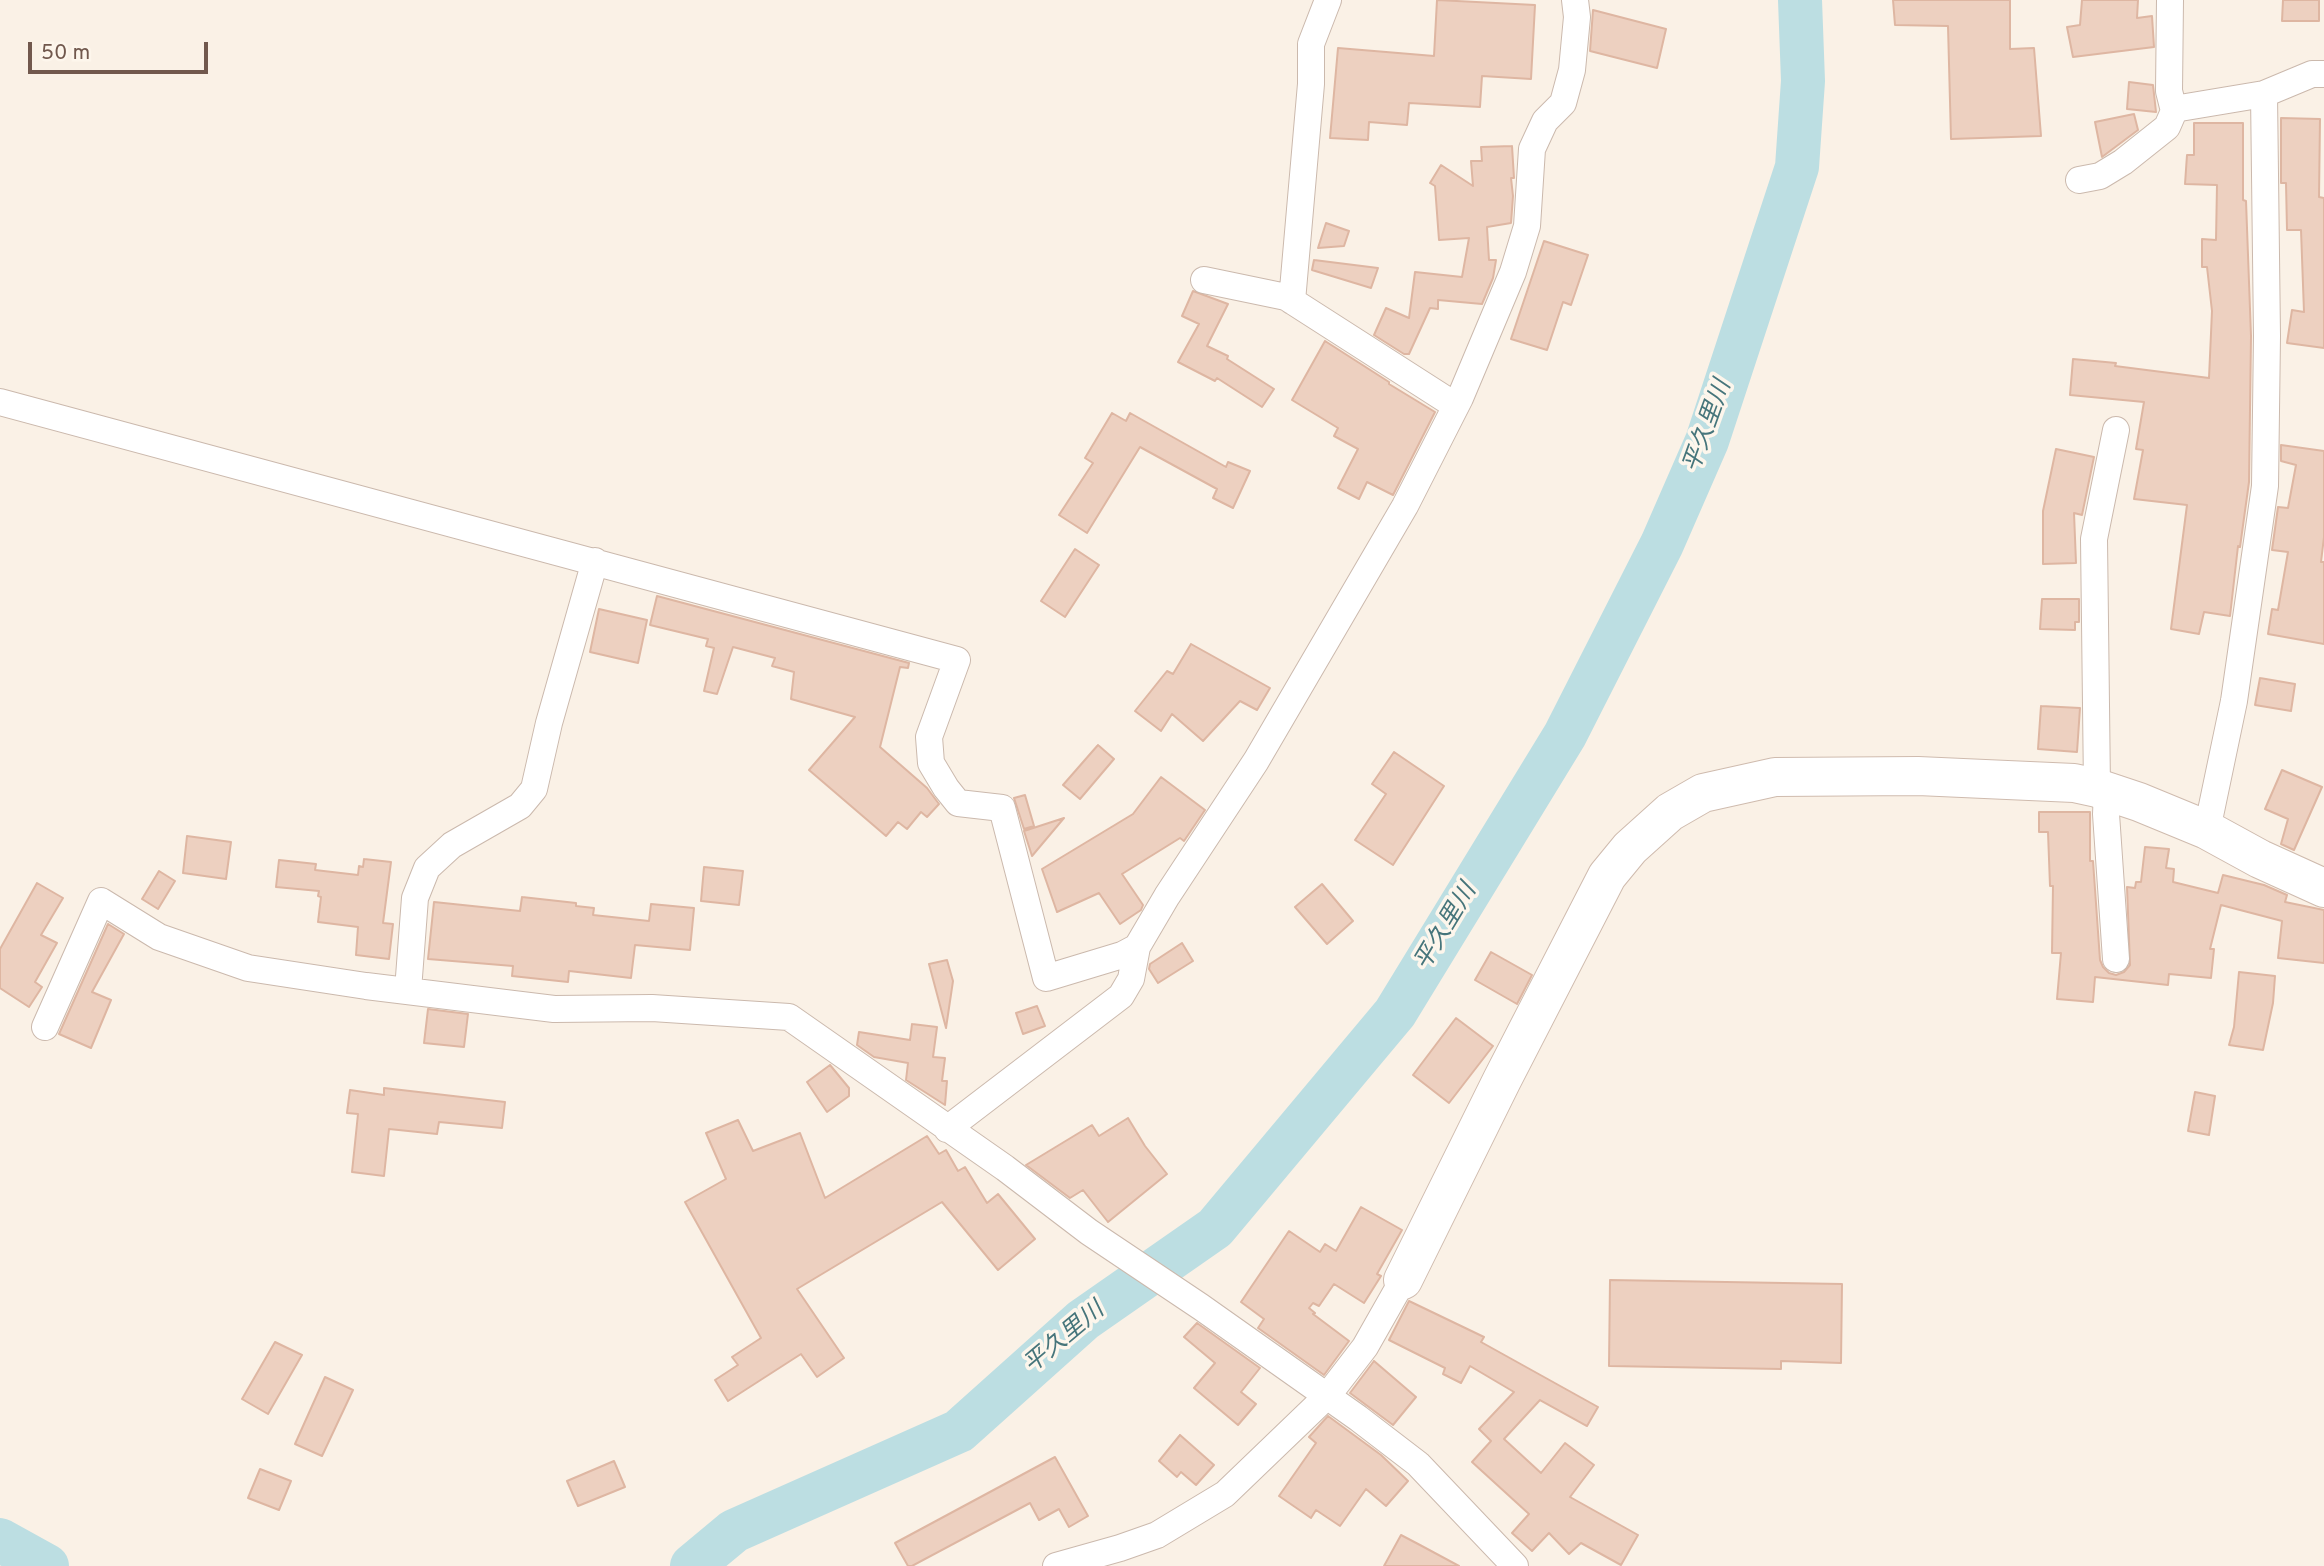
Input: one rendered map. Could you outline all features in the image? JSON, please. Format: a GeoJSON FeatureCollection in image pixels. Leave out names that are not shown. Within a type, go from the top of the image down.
{"type":"FeatureCollection","features":[{"type":"Feature","properties":{"kind":"street"},"geometry":{"type":"LineString","coordinates":[[1292,301],[1311,84],[1311,44],[1328,0]]}},
{"type":"Feature","properties":{"kind":"street"},"geometry":{"type":"LineString","coordinates":[[947,1129],[1121,996],[1131,979],[1137,947],[1167,896],[1256,761],[1405,506],[1456,406],[1513,272],[1527,226],[1532,149],[1545,121],[1563,103],[1572,70],[1577,17],[1575,0]]}},
{"type":"Feature","properties":{"kind":"street"},"geometry":{"type":"LineString","coordinates":[[2078,180],[2100,176],[2123,162],[2167,127],[2174,111],[2169,91],[2169,0]]}},
{"type":"Feature","properties":{"kind":"street"},"geometry":{"type":"LineString","coordinates":[[2174,111],[2193,104],[2264,94],[2312,74],[2324,74]]}},
{"type":"Feature","properties":{"kind":"street"},"geometry":{"type":"LineString","coordinates":[[2207,830],[2234,701],[2264,486],[2267,337],[2264,94]]}},
{"type":"Feature","properties":{"kind":"street"},"geometry":{"type":"LineString","coordinates":[[1204,280],[1286,297],[1456,406]]}},
{"type":"Feature","properties":{"kind":"street"},"geometry":{"type":"LineString","coordinates":[[0,402],[957,660],[929,737],[931,763],[958,803],[1002,808],[1046,978],[1122,955],[1137,947]]}},
{"type":"Feature","properties":{"kind":"street"},"geometry":{"type":"LineString","coordinates":[[2116,430],[2094,539],[2102,790],[2116,959]]}},
{"type":"Feature","properties":{"kind":"street"},"geometry":{"type":"LineString","coordinates":[[408,990],[415,898],[427,868],[452,845],[520,806],[534,789],[549,723],[595,561]]}},
{"type":"Feature","properties":{"kind":"street"},"geometry":{"type":"LineString","coordinates":[[1056,1566],[1157,1535],[1189,1518],[1226,1494],[1328,1395],[1365,1347],[1403,1280],[1607,876],[1630,848],[1670,812],[1703,793],[1775,777],[1918,776],[2074,783],[2139,802],[2207,830],[2260,859],[2324,888]]}},
{"type":"Feature","properties":{"kind":"street"},"geometry":{"type":"LineString","coordinates":[[45,1027],[101,901],[159,937],[248,968],[366,986],[554,1009],[652,1009],[789,1017],[1005,1168],[1089,1232],[1328,1395],[1418,1464],[1514,1566]]}},
{"type":"Feature","properties":{"kind":"building"},"geometry":{"type":"Polygon","coordinates":[[[1437,0],[1535,5],[1531,79],[1482,76],[1480,107],[1409,103],[1407,125],[1369,122],[1368,140],[1330,138],[1338,48],[1434,56],[1437,0]]]}},
{"type":"Feature","properties":{"kind":"building"},"geometry":{"type":"Polygon","coordinates":[[[1893,0],[2010,0],[2010,49],[2034,48],[2041,136],[1951,139],[1948,26],[1895,25],[1893,0]]]}},
{"type":"Feature","properties":{"kind":"building"},"geometry":{"type":"Polygon","coordinates":[[[2082,0],[2138,0],[2137,18],[2152,16],[2154,47],[2073,57],[2067,27],[2080,25],[2082,0]]]}},
{"type":"Feature","properties":{"kind":"building"},"geometry":{"type":"Polygon","coordinates":[[[2283,0],[2319,0],[2319,21],[2282,21],[2283,0]]]}},
{"type":"Feature","properties":{"kind":"building"},"geometry":{"type":"Polygon","coordinates":[[[1593,10],[1666,29],[1657,68],[1590,51],[1593,10]]]}},
{"type":"Feature","properties":{"kind":"building"},"geometry":{"type":"Polygon","coordinates":[[[2129,82],[2153,85],[2156,112],[2127,109],[2129,82]]]}},
{"type":"Feature","properties":{"kind":"building"},"geometry":{"type":"Polygon","coordinates":[[[2134,114],[2138,130],[2102,157],[2095,122],[2134,114]]]}},
{"type":"Feature","properties":{"kind":"building"},"geometry":{"type":"Polygon","coordinates":[[[2281,118],[2320,119],[2319,197],[2324,198],[2324,348],[2287,343],[2292,310],[2304,312],[2301,230],[2287,230],[2286,183],[2281,183],[2281,118]]]}},
{"type":"Feature","properties":{"kind":"building"},"geometry":{"type":"Polygon","coordinates":[[[2194,123],[2243,123],[2243,200],[2246,201],[2251,336],[2249,482],[2230,616],[2204,612],[2199,634],[2171,629],[2187,505],[2134,499],[2143,450],[2136,449],[2144,402],[2070,395],[2073,359],[2209,378],[2212,311],[2207,267],[2202,267],[2202,239],[2216,240],[2217,185],[2185,184],[2187,155],[2194,155],[2194,123]]]}},
{"type":"Feature","properties":{"kind":"building"},"geometry":{"type":"Polygon","coordinates":[[[1512,146],[1514,178],[1511,178],[1511,223],[1487,227],[1489,260],[1496,260],[1493,278],[1482,304],[1438,300],[1438,309],[1430,308],[1409,354],[1404,354],[1374,335],[1386,308],[1409,318],[1415,272],[1462,277],[1469,238],[1439,240],[1435,186],[1430,183],[1441,165],[1473,186],[1471,161],[1482,161],[1481,147],[1512,146]]]}},
{"type":"Feature","properties":{"kind":"building"},"geometry":{"type":"Polygon","coordinates":[[[1326,223],[1349,231],[1344,246],[1318,248],[1326,223]]]}},
{"type":"Feature","properties":{"kind":"building"},"geometry":{"type":"Polygon","coordinates":[[[1544,241],[1588,255],[1571,305],[1563,302],[1547,350],[1511,339],[1544,241]]]}},
{"type":"Feature","properties":{"kind":"building"},"geometry":{"type":"Polygon","coordinates":[[[1314,260],[1378,268],[1371,288],[1312,270],[1314,260]]]}},
{"type":"Feature","properties":{"kind":"building"},"geometry":{"type":"Polygon","coordinates":[[[1193,291],[1228,304],[1207,346],[1228,356],[1227,359],[1274,389],[1262,407],[1217,378],[1215,381],[1178,362],[1199,324],[1182,316],[1193,291]]]}},
{"type":"Feature","properties":{"kind":"building"},"geometry":{"type":"Polygon","coordinates":[[[1325,341],[1435,412],[1393,495],[1367,482],[1359,499],[1338,488],[1358,449],[1334,436],[1338,428],[1292,400],[1325,341]]]}},
{"type":"Feature","properties":{"kind":"building"},"geometry":{"type":"Polygon","coordinates":[[[1112,413],[1126,421],[1130,413],[1226,467],[1228,462],[1250,471],[1233,508],[1213,498],[1217,489],[1140,447],[1087,533],[1059,515],[1093,463],[1085,458],[1112,413]]]}},
{"type":"Feature","properties":{"kind":"building"},"geometry":{"type":"Polygon","coordinates":[[[2281,445],[2324,451],[2324,537],[2321,562],[2324,562],[2324,644],[2268,634],[2272,609],[2278,610],[2288,552],[2272,550],[2278,507],[2288,508],[2296,465],[2281,461],[2281,445]]]}},
{"type":"Feature","properties":{"kind":"building"},"geometry":{"type":"Polygon","coordinates":[[[2056,449],[2094,457],[2082,515],[2074,513],[2076,563],[2043,564],[2043,511],[2056,449]]]}},
{"type":"Feature","properties":{"kind":"building"},"geometry":{"type":"Polygon","coordinates":[[[1075,549],[1099,565],[1065,617],[1041,601],[1075,549]]]}},
{"type":"Feature","properties":{"kind":"building"},"geometry":{"type":"Polygon","coordinates":[[[657,596],[909,663],[908,668],[900,667],[880,747],[927,788],[939,804],[927,817],[921,812],[907,829],[898,822],[886,836],[809,770],[855,717],[791,699],[794,672],[772,666],[775,658],[733,647],[717,694],[704,691],[714,648],[706,646],[708,639],[650,625],[657,596]]]}},
{"type":"Feature","properties":{"kind":"building"},"geometry":{"type":"Polygon","coordinates":[[[2042,599],[2079,599],[2079,622],[2075,622],[2075,630],[2040,629],[2042,599]]]}},
{"type":"Feature","properties":{"kind":"building"},"geometry":{"type":"Polygon","coordinates":[[[599,609],[647,620],[638,663],[590,652],[599,609]]]}},
{"type":"Feature","properties":{"kind":"building"},"geometry":{"type":"Polygon","coordinates":[[[1191,644],[1270,688],[1257,710],[1240,701],[1203,741],[1172,714],[1161,731],[1135,711],[1167,671],[1173,674],[1191,644]]]}},
{"type":"Feature","properties":{"kind":"building"},"geometry":{"type":"Polygon","coordinates":[[[2260,678],[2295,684],[2291,711],[2255,705],[2260,678]]]}},
{"type":"Feature","properties":{"kind":"building"},"geometry":{"type":"Polygon","coordinates":[[[2041,706],[2080,708],[2077,752],[2038,749],[2041,706]]]}},
{"type":"Feature","properties":{"kind":"building"},"geometry":{"type":"Polygon","coordinates":[[[1098,745],[1114,759],[1080,799],[1063,785],[1098,745]]]}},
{"type":"Feature","properties":{"kind":"building"},"geometry":{"type":"Polygon","coordinates":[[[1394,752],[1444,786],[1393,865],[1355,840],[1386,794],[1372,784],[1394,752]]]}},
{"type":"Feature","properties":{"kind":"building"},"geometry":{"type":"Polygon","coordinates":[[[2282,770],[2322,787],[2294,850],[2281,844],[2288,819],[2265,809],[2282,770]]]}},
{"type":"Feature","properties":{"kind":"building"},"geometry":{"type":"Polygon","coordinates":[[[1161,777],[1205,810],[1184,841],[1180,838],[1122,874],[1143,905],[1141,910],[1120,924],[1099,893],[1057,912],[1042,869],[1133,814],[1161,777]]]}},
{"type":"Feature","properties":{"kind":"building"},"geometry":{"type":"Polygon","coordinates":[[[1025,795],[1034,826],[1024,829],[1014,798],[1025,795]]]}},
{"type":"Feature","properties":{"kind":"building"},"geometry":{"type":"Polygon","coordinates":[[[2039,812],[2090,812],[2090,861],[2093,861],[2100,960],[2109,973],[2116,975],[2124,972],[2130,965],[2127,887],[2135,888],[2136,882],[2141,882],[2145,847],[2169,849],[2166,868],[2174,869],[2173,882],[2218,893],[2223,875],[2264,885],[2287,895],[2285,902],[2324,910],[2324,963],[2278,958],[2282,921],[2221,905],[2210,949],[2214,949],[2211,978],[2169,974],[2168,985],[2095,977],[2093,1002],[2057,999],[2061,953],[2052,953],[2053,886],[2050,886],[2048,832],[2039,832],[2039,812]]]}},
{"type":"Feature","properties":{"kind":"building"},"geometry":{"type":"Polygon","coordinates":[[[1064,818],[1032,856],[1024,831],[1064,818]]]}},
{"type":"Feature","properties":{"kind":"building"},"geometry":{"type":"Polygon","coordinates":[[[187,836],[231,842],[226,879],[183,873],[187,836]]]}},
{"type":"Feature","properties":{"kind":"building"},"geometry":{"type":"Polygon","coordinates":[[[364,859],[391,862],[383,923],[393,924],[389,959],[356,955],[358,927],[318,922],[321,897],[318,896],[319,891],[276,887],[279,860],[316,864],[315,870],[358,875],[359,866],[363,867],[364,859]]]}},
{"type":"Feature","properties":{"kind":"building"},"geometry":{"type":"Polygon","coordinates":[[[704,867],[743,871],[739,905],[701,901],[704,867]]]}},
{"type":"Feature","properties":{"kind":"building"},"geometry":{"type":"Polygon","coordinates":[[[159,871],[175,881],[158,909],[142,899],[159,871]]]}},
{"type":"Feature","properties":{"kind":"building"},"geometry":{"type":"Polygon","coordinates":[[[37,883],[63,898],[41,935],[57,943],[35,982],[42,987],[29,1007],[0,988],[0,949],[37,883]]]}},
{"type":"Feature","properties":{"kind":"building"},"geometry":{"type":"Polygon","coordinates":[[[1322,884],[1353,921],[1327,944],[1295,907],[1322,884]]]}},
{"type":"Feature","properties":{"kind":"building"},"geometry":{"type":"Polygon","coordinates":[[[522,897],[576,903],[576,906],[594,908],[593,915],[649,921],[651,904],[694,908],[690,950],[635,945],[631,978],[569,971],[568,982],[512,976],[513,966],[428,959],[434,902],[520,911],[522,897]]]}},
{"type":"Feature","properties":{"kind":"building"},"geometry":{"type":"Polygon","coordinates":[[[108,924],[124,934],[92,992],[111,1000],[91,1048],[59,1034],[108,924]]]}},
{"type":"Feature","properties":{"kind":"building"},"geometry":{"type":"Polygon","coordinates":[[[1182,943],[1193,961],[1158,983],[1149,969],[1150,964],[1182,943]]]}},
{"type":"Feature","properties":{"kind":"building"},"geometry":{"type":"Polygon","coordinates":[[[1491,952],[1532,975],[1517,1004],[1475,980],[1491,952]]]}},
{"type":"Feature","properties":{"kind":"building"},"geometry":{"type":"Polygon","coordinates":[[[947,960],[953,981],[946,1028],[929,964],[947,960]]]}},
{"type":"Feature","properties":{"kind":"building"},"geometry":{"type":"Polygon","coordinates":[[[2239,972],[2275,976],[2273,1003],[2263,1050],[2229,1045],[2234,1027],[2239,972]]]}},
{"type":"Feature","properties":{"kind":"building"},"geometry":{"type":"Polygon","coordinates":[[[1037,1006],[1045,1026],[1023,1034],[1016,1013],[1037,1006]]]}},
{"type":"Feature","properties":{"kind":"building"},"geometry":{"type":"Polygon","coordinates":[[[428,1009],[468,1014],[464,1047],[424,1043],[428,1009]]]}},
{"type":"Feature","properties":{"kind":"building"},"geometry":{"type":"Polygon","coordinates":[[[1456,1018],[1493,1046],[1449,1103],[1413,1075],[1456,1018]]]}},
{"type":"Feature","properties":{"kind":"building"},"geometry":{"type":"Polygon","coordinates":[[[912,1024],[937,1027],[933,1057],[945,1058],[942,1081],[947,1081],[945,1105],[906,1080],[908,1063],[874,1057],[857,1045],[859,1032],[910,1040],[912,1024]]]}},
{"type":"Feature","properties":{"kind":"building"},"geometry":{"type":"Polygon","coordinates":[[[830,1065],[849,1088],[849,1096],[827,1112],[807,1082],[830,1065]]]}},
{"type":"Feature","properties":{"kind":"building"},"geometry":{"type":"Polygon","coordinates":[[[384,1088],[505,1102],[502,1128],[439,1122],[437,1134],[389,1129],[384,1176],[352,1172],[358,1114],[347,1113],[350,1090],[384,1095],[384,1088]]]}},
{"type":"Feature","properties":{"kind":"building"},"geometry":{"type":"Polygon","coordinates":[[[2195,1092],[2215,1096],[2209,1135],[2188,1131],[2195,1092]]]}},
{"type":"Feature","properties":{"kind":"building"},"geometry":{"type":"Polygon","coordinates":[[[1128,1118],[1167,1174],[1108,1222],[1083,1190],[1070,1198],[1026,1165],[1092,1125],[1099,1136],[1128,1118]]]}},
{"type":"Feature","properties":{"kind":"building"},"geometry":{"type":"Polygon","coordinates":[[[738,1120],[753,1151],[800,1133],[825,1198],[927,1136],[939,1154],[946,1150],[958,1171],[965,1167],[987,1203],[998,1194],[1035,1239],[998,1270],[942,1202],[797,1289],[844,1358],[817,1377],[801,1354],[728,1401],[715,1380],[738,1365],[732,1357],[761,1338],[685,1202],[726,1179],[706,1133],[738,1120]]]}},
{"type":"Feature","properties":{"kind":"building"},"geometry":{"type":"Polygon","coordinates":[[[1361,1207],[1402,1230],[1377,1274],[1381,1276],[1364,1303],[1334,1284],[1319,1306],[1313,1303],[1309,1308],[1349,1341],[1324,1375],[1258,1328],[1264,1319],[1241,1302],[1289,1231],[1320,1252],[1325,1244],[1336,1251],[1361,1207]]]}},
{"type":"Feature","properties":{"kind":"building"},"geometry":{"type":"Polygon","coordinates":[[[1610,1280],[1842,1284],[1841,1363],[1781,1361],[1781,1369],[1609,1366],[1610,1280]]]}},
{"type":"Feature","properties":{"kind":"building"},"geometry":{"type":"Polygon","coordinates":[[[1409,1301],[1484,1337],[1481,1342],[1598,1407],[1587,1426],[1540,1400],[1504,1439],[1541,1473],[1565,1443],[1594,1465],[1570,1497],[1638,1535],[1621,1565],[1581,1543],[1569,1554],[1549,1533],[1532,1551],[1512,1533],[1529,1514],[1472,1462],[1491,1441],[1479,1429],[1514,1392],[1470,1366],[1461,1383],[1443,1374],[1445,1368],[1389,1340],[1409,1301]]]}},
{"type":"Feature","properties":{"kind":"building"},"geometry":{"type":"Polygon","coordinates":[[[1197,1323],[1260,1368],[1241,1392],[1256,1404],[1238,1425],[1194,1388],[1215,1363],[1184,1337],[1197,1323]]]}},
{"type":"Feature","properties":{"kind":"building"},"geometry":{"type":"Polygon","coordinates":[[[275,1342],[302,1355],[268,1414],[242,1399],[275,1342]]]}},
{"type":"Feature","properties":{"kind":"building"},"geometry":{"type":"Polygon","coordinates":[[[1374,1361],[1416,1397],[1393,1425],[1350,1393],[1374,1361]]]}},
{"type":"Feature","properties":{"kind":"building"},"geometry":{"type":"Polygon","coordinates":[[[325,1377],[353,1390],[322,1456],[295,1444],[325,1377]]]}},
{"type":"Feature","properties":{"kind":"building"},"geometry":{"type":"Polygon","coordinates":[[[1328,1416],[1381,1455],[1408,1481],[1386,1506],[1366,1489],[1340,1526],[1316,1510],[1311,1518],[1279,1496],[1316,1443],[1309,1437],[1328,1416]]]}},
{"type":"Feature","properties":{"kind":"building"},"geometry":{"type":"Polygon","coordinates":[[[1180,1435],[1214,1465],[1196,1485],[1181,1472],[1177,1477],[1159,1461],[1180,1435]]]}},
{"type":"Feature","properties":{"kind":"building"},"geometry":{"type":"Polygon","coordinates":[[[1055,1457],[1088,1516],[1069,1527],[1059,1509],[1039,1520],[1030,1503],[908,1566],[895,1543],[1055,1457]]]}},
{"type":"Feature","properties":{"kind":"building"},"geometry":{"type":"Polygon","coordinates":[[[614,1461],[625,1487],[578,1506],[567,1481],[614,1461]]]}},
{"type":"Feature","properties":{"kind":"building"},"geometry":{"type":"Polygon","coordinates":[[[260,1469],[291,1481],[279,1510],[248,1498],[260,1469]]]}},
{"type":"Feature","properties":{"kind":"building"},"geometry":{"type":"Polygon","coordinates":[[[1401,1535],[1420,1545],[1459,1566],[1384,1566],[1401,1535]]]}},
{"type":"Feature","properties":{"kind":"waterway","name":"平久里川"},"geometry":{"type":"LineString","coordinates":[[692,1566],[734,1531],[959,1431],[1083,1320],[1215,1228],[1395,1013],[1565,735],[1662,544],[1707,441],[1797,167],[1803,81],[1800,0]]}},
{"type":"Feature","properties":{"kind":"waterway","name":"平久里川"},"geometry":{"type":"LineString","coordinates":[[0,1540],[47,1566]]}}]}
